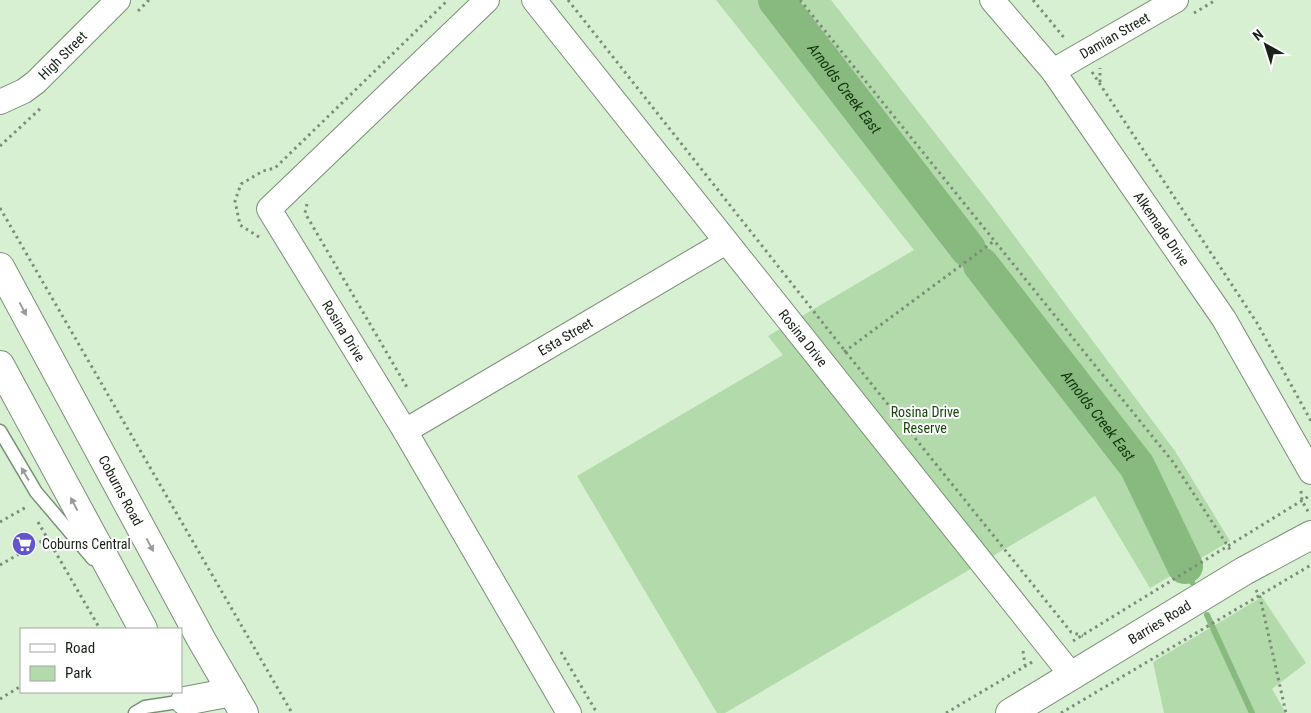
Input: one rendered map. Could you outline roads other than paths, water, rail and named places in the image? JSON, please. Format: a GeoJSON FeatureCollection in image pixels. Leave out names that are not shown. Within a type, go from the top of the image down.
{"type":"FeatureCollection","features":[{"type":"Feature","properties":{"kind":"main road","name":"Coburns Road"},"geometry":{"type":"LineString","coordinates":[[0,266],[238,702]]}},
{"type":"Feature","properties":{"kind":"main road"},"geometry":{"type":"LineString","coordinates":[[0,365],[142,628]]}},
{"type":"Feature","properties":{"kind":"main road","name":"Barries Road"},"geometry":{"type":"LineString","coordinates":[[1026,709],[1073,677],[1244,571],[1311,535]]}},
{"type":"Feature","properties":{"kind":"main road"},"geometry":{"type":"LineString","coordinates":[[189,705],[238,702]]}},
{"type":"Feature","properties":{"kind":"street","name":"High Street"},"geometry":{"type":"LineString","coordinates":[[0,102],[24,91],[36,82],[118,0]]}},
{"type":"Feature","properties":{"kind":"street","name":"Rosina Drive"},"geometry":{"type":"LineString","coordinates":[[487,0],[269,209],[415,425],[569,713]]}},
{"type":"Feature","properties":{"kind":"street","name":"Rosina Drive"},"geometry":{"type":"LineString","coordinates":[[534,0],[1073,677]]}},
{"type":"Feature","properties":{"kind":"street","name":"Alkemade Drive"},"geometry":{"type":"LineString","coordinates":[[992,0],[1053,71],[1224,319],[1311,472]]}},
{"type":"Feature","properties":{"kind":"street","name":"Damian Street"},"geometry":{"type":"LineString","coordinates":[[1053,71],[1176,0]]}},
{"type":"Feature","properties":{"kind":"street","name":"Esta Street"},"geometry":{"type":"LineString","coordinates":[[415,425],[726,242]]}},
{"type":"Feature","properties":{"kind":"lane"},"geometry":{"type":"LineString","coordinates":[[0,431],[36,492],[122,593]]}},
{"type":"Feature","properties":{"kind":"lane"},"geometry":{"type":"LineString","coordinates":[[134,713],[145,707],[189,705]]}},
{"type":"Feature","properties":{"kind":"waterway","name":"Arnolds Creek East"},"geometry":{"type":"LineString","coordinates":[[776,0],[968,249]]}},
{"type":"Feature","properties":{"kind":"waterway","name":"Arnolds Creek East"},"geometry":{"type":"LineString","coordinates":[[981,265],[1137,466],[1185,566]]}},
{"type":"Feature","properties":{"kind":"waterway","name":"Arnolds Creek East"},"geometry":{"type":"LineString","coordinates":[[1185,566],[1192,582]]}},
{"type":"Feature","properties":{"kind":"waterway","name":"Arnolds Creek East"},"geometry":{"type":"LineString","coordinates":[[1207,615],[1252,713]]}},
{"type":"Feature","properties":{"kind":"place","name":"Coburns Central"},"geometry":{"type":"Point","coordinates":[24,544]}},
{"type":"Feature","properties":{"kind":"park label","name":"Rosina Drive Reserve"},"geometry":{"type":"Point","coordinates":[925,420]}}]}
